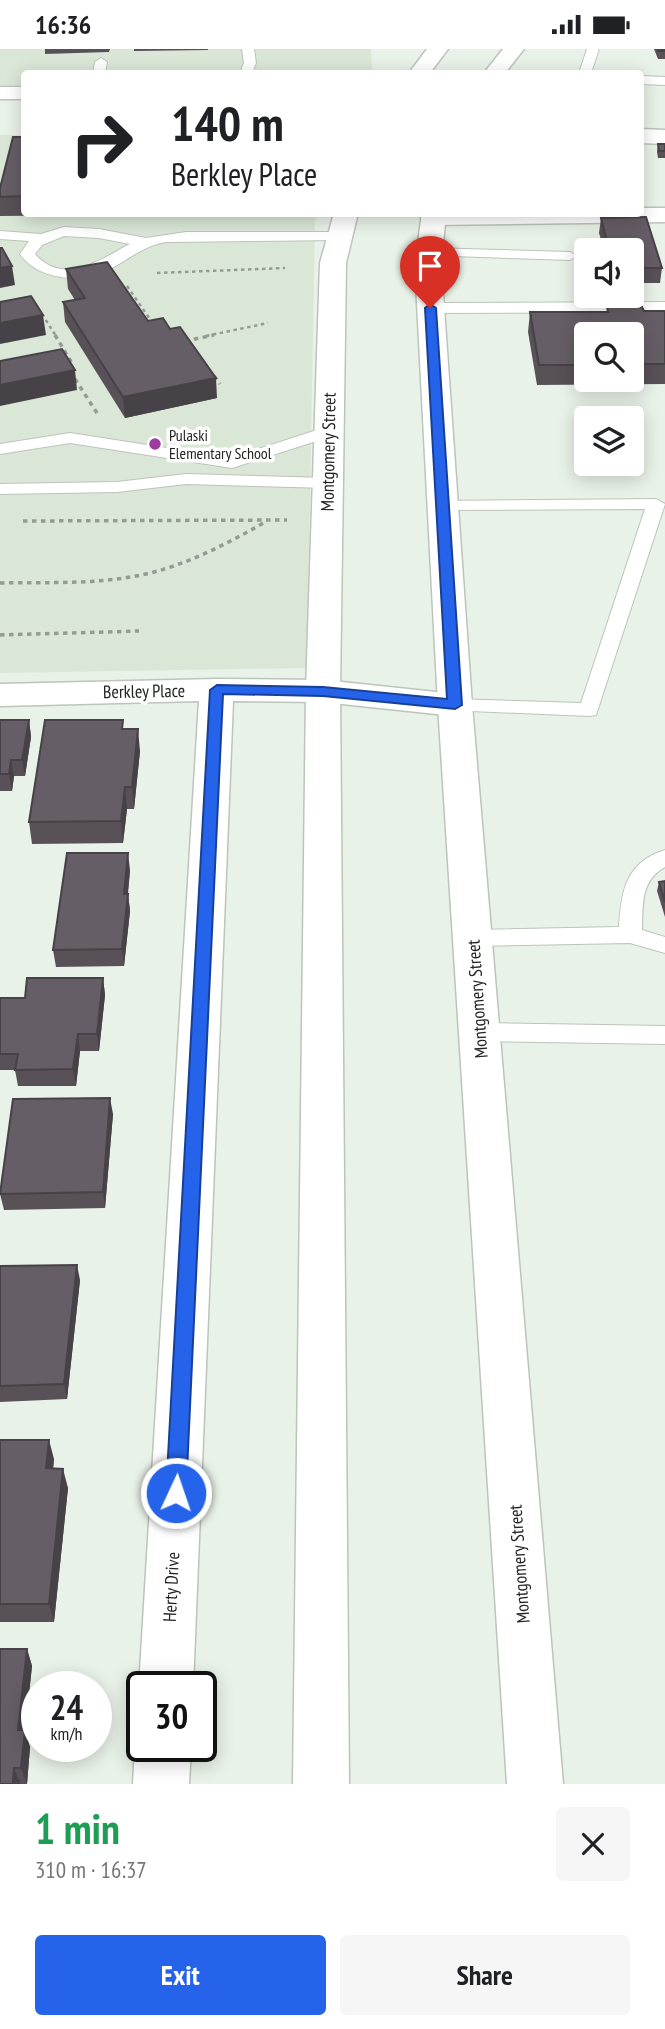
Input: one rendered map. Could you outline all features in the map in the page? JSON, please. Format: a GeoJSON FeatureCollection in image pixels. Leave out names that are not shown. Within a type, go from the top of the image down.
{"type":"FeatureCollection","features":[{"type":"Feature","properties":{"kind":"main road"},"geometry":{"type":"LineString","coordinates":[[421,70],[438,49]]}},
{"type":"Feature","properties":{"kind":"main road"},"geometry":{"type":"LineString","coordinates":[[496,70],[514,49]]}},
{"type":"Feature","properties":{"kind":"main road"},"geometry":{"type":"LineString","coordinates":[[0,93],[21,93]]}},
{"type":"Feature","properties":{"kind":"main road"},"geometry":{"type":"LineString","coordinates":[[644,136],[665,137]]}},
{"type":"Feature","properties":{"kind":"main road"},"geometry":{"type":"LineString","coordinates":[[644,216],[665,215]]}},
{"type":"Feature","properties":{"kind":"main road"},"geometry":{"type":"LineString","coordinates":[[432,228],[629,217]]}},
{"type":"Feature","properties":{"kind":"main road","name":"Montgomery Street"},"geometry":{"type":"LineString","coordinates":[[321,1784],[323,691],[333,263],[343,225]]}},
{"type":"Feature","properties":{"kind":"main road","name":"Montgomery Street"},"geometry":{"type":"LineString","coordinates":[[432,228],[430,308],[455,705],[535,1784]]}},
{"type":"Feature","properties":{"kind":"main road","name":"Berkley Place"},"geometry":{"type":"LineString","coordinates":[[0,695],[217,690],[323,691],[455,705]]}},
{"type":"Feature","properties":{"kind":"main road","name":"Herty Drive"},"geometry":{"type":"LineString","coordinates":[[167,1671],[217,690]]}},
{"type":"Feature","properties":{"kind":"main road"},"geometry":{"type":"LineString","coordinates":[[161,1784],[162,1762]]}},
{"type":"Feature","properties":{"kind":"lane"},"geometry":{"type":"LineString","coordinates":[[247,70],[250,63],[248,49]]}},
{"type":"Feature","properties":{"kind":"lane"},"geometry":{"type":"LineString","coordinates":[[586,70],[593,49]]}},
{"type":"Feature","properties":{"kind":"lane"},"geometry":{"type":"LineString","coordinates":[[644,80],[665,81]]}},
{"type":"Feature","properties":{"kind":"lane"},"geometry":{"type":"LineString","coordinates":[[146,242],[78,230],[52,233],[33,242],[27,254],[35,265],[56,272],[86,272],[110,265],[125,251],[146,242],[179,237],[343,225]]}},
{"type":"Feature","properties":{"kind":"lane"},"geometry":{"type":"LineString","coordinates":[[432,228],[570,255]]}},
{"type":"Feature","properties":{"kind":"lane"},"geometry":{"type":"LineString","coordinates":[[0,235],[42,238]]}},
{"type":"Feature","properties":{"kind":"lane"},"geometry":{"type":"LineString","coordinates":[[430,308],[665,307]]}},
{"type":"Feature","properties":{"kind":"lane"},"geometry":{"type":"LineString","coordinates":[[0,489],[117,487],[186,479],[230,471],[329,431]]}},
{"type":"Feature","properties":{"kind":"lane"},"geometry":{"type":"LineString","coordinates":[[0,449],[70,438],[230,471],[327,501]]}},
{"type":"Feature","properties":{"kind":"lane"},"geometry":{"type":"LineString","coordinates":[[442,505],[660,504],[589,710],[455,705]]}},
{"type":"Feature","properties":{"kind":"lane"},"geometry":{"type":"LineString","coordinates":[[630,935],[633,886],[645,867],[665,858]]}},
{"type":"Feature","properties":{"kind":"lane"},"geometry":{"type":"LineString","coordinates":[[472,938],[630,935],[665,945]]}},
{"type":"Feature","properties":{"kind":"lane"},"geometry":{"type":"LineString","coordinates":[[479,1032],[665,1035]]}},
{"type":"Feature","properties":{"kind":"path"},"geometry":{"type":"LineString","coordinates":[[126,284],[161,335]]}},
{"type":"Feature","properties":{"kind":"path"},"geometry":{"type":"LineString","coordinates":[[39,310],[73,365],[66,366]]}},
{"type":"Feature","properties":{"kind":"path"},"geometry":{"type":"LineString","coordinates":[[174,338],[188,342],[268,323]]}},
{"type":"Feature","properties":{"kind":"path"},"geometry":{"type":"LineString","coordinates":[[212,373],[220,384]]}},
{"type":"Feature","properties":{"kind":"path"},"geometry":{"type":"LineString","coordinates":[[74,378],[104,424]]}},
{"type":"Feature","properties":{"kind":"path"},"geometry":{"type":"LineString","coordinates":[[0,583],[108,580],[168,568],[223,546],[267,520],[327,501]]}},
{"type":"Feature","properties":{"kind":"path"},"geometry":{"type":"LineString","coordinates":[[13,521],[267,520]]}},
{"type":"Feature","properties":{"kind":"path"},"geometry":{"type":"LineString","coordinates":[[0,635],[139,631]]}},
{"type":"Feature","properties":{"kind":"shaded area"},"geometry":{"type":"Polygon","coordinates":[[[0,49],[371,49],[372,70],[21,70],[21,85],[0,85],[0,49]]]}},
{"type":"Feature","properties":{"kind":"shaded area","name":"Pulaski Elementary School"},"geometry":{"type":"Polygon","coordinates":[[[0,135],[21,135],[21,217],[316,217],[307,668],[0,673],[0,135]]]}},
{"type":"Feature","properties":{"kind":"building"},"geometry":{"type":"Polygon","coordinates":[[[13,137],[21,137],[21,196],[0,197],[13,137]]]}},
{"type":"Feature","properties":{"kind":"building"},"geometry":{"type":"Polygon","coordinates":[[[658,144],[665,144],[665,151],[659,151],[658,144]]]}},
{"type":"Feature","properties":{"kind":"building"},"geometry":{"type":"Polygon","coordinates":[[[646,217],[662,268],[644,268],[644,238],[606,238],[601,218],[646,217]]]}},
{"type":"Feature","properties":{"kind":"building"},"geometry":{"type":"Polygon","coordinates":[[[2,248],[12,266],[0,268],[2,248]]]}},
{"type":"Feature","properties":{"kind":"building"},"geometry":{"type":"Polygon","coordinates":[[[107,262],[148,321],[163,318],[170,329],[180,327],[216,378],[123,397],[63,302],[85,298],[66,269],[107,262]]]}},
{"type":"Feature","properties":{"kind":"building"},"geometry":{"type":"Polygon","coordinates":[[[31,296],[43,315],[0,323],[0,302],[31,296]]]}},
{"type":"Feature","properties":{"kind":"building"},"geometry":{"type":"Polygon","coordinates":[[[607,308],[665,311],[665,364],[644,364],[644,322],[574,322],[574,365],[539,365],[530,312],[608,312],[607,308]]]}},
{"type":"Feature","properties":{"kind":"building"},"geometry":{"type":"Polygon","coordinates":[[[62,349],[75,370],[0,385],[0,361],[62,349]]]}},
{"type":"Feature","properties":{"kind":"building"},"geometry":{"type":"Polygon","coordinates":[[[0,720],[29,720],[22,760],[11,760],[9,774],[0,774],[0,720]]]}},
{"type":"Feature","properties":{"kind":"building"},"geometry":{"type":"Polygon","coordinates":[[[45,720],[123,720],[122,729],[138,729],[132,787],[125,787],[121,821],[29,822],[45,720]]]}},
{"type":"Feature","properties":{"kind":"building"},"geometry":{"type":"Polygon","coordinates":[[[67,853],[128,853],[124,894],[128,894],[122,949],[53,950],[67,853]]]}},
{"type":"Feature","properties":{"kind":"building"},"geometry":{"type":"Polygon","coordinates":[[[665,881],[665,902],[659,882],[665,881]]]}},
{"type":"Feature","properties":{"kind":"building"},"geometry":{"type":"Polygon","coordinates":[[[27,978],[103,978],[97,1034],[78,1034],[73,1069],[15,1070],[18,1054],[0,1054],[0,998],[25,998],[27,978]]]}},
{"type":"Feature","properties":{"kind":"building"},"geometry":{"type":"Polygon","coordinates":[[[110,1098],[103,1192],[0,1194],[13,1099],[110,1098]]]}},
{"type":"Feature","properties":{"kind":"building"},"geometry":{"type":"Polygon","coordinates":[[[77,1265],[64,1384],[0,1386],[0,1266],[77,1265]]]}},
{"type":"Feature","properties":{"kind":"building"},"geometry":{"type":"Polygon","coordinates":[[[0,1440],[49,1440],[46,1468],[63,1469],[49,1604],[0,1604],[0,1440]]]}},
{"type":"Feature","properties":{"kind":"building"},"geometry":{"type":"Polygon","coordinates":[[[0,1649],[27,1649],[25,1671],[21,1671],[18,1730],[21,1730],[21,1768],[14,1768],[13,1782],[19,1781],[18,1784],[0,1784],[0,1649]]]}},
{"type":"Feature","properties":{"kind":"place","name":"Pulaski Elementary School"},"geometry":{"type":"Point","coordinates":[155,444]}},
{"type":"Feature","properties":{"kind":"route"},"geometry":{"type":"LineString","coordinates":[[176,1493],[217,690],[323,691],[455,705],[430,308]]}}]}
